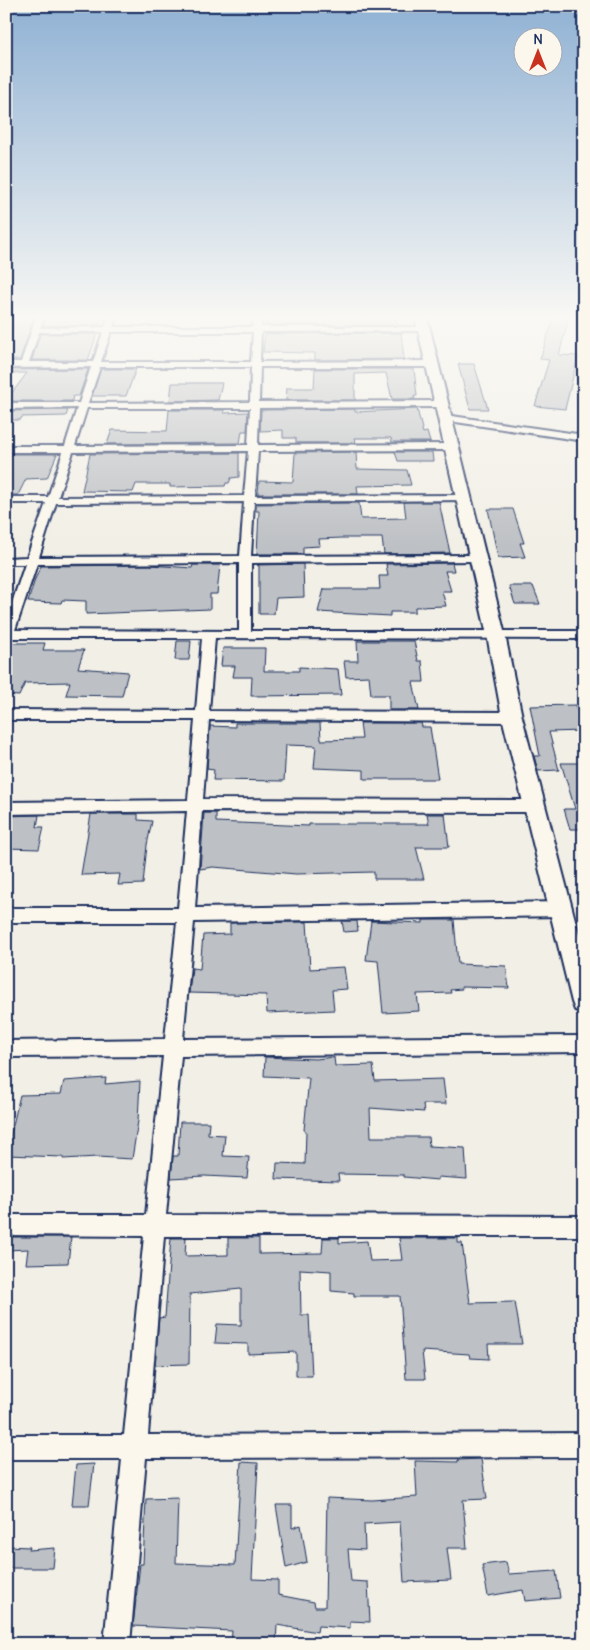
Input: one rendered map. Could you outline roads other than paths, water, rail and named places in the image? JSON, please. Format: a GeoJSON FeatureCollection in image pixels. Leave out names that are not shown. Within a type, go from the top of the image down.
{"type":"FeatureCollection","features":[{"type":"Feature","properties":{"kind":"main road"},"geometry":{"type":"LineString","coordinates":[[439,394],[496,635],[512,716],[584,1002]]}},
{"type":"Feature","properties":{"kind":"street"},"geometry":{"type":"LineString","coordinates":[[87,394],[34,561],[7,634],[584,635]]}},
{"type":"Feature","properties":{"kind":"street"},"geometry":{"type":"LineString","coordinates":[[245,633],[245,560],[253,448],[255,394]]}},
{"type":"Feature","properties":{"kind":"street"},"geometry":{"type":"LineString","coordinates":[[6,406],[254,405],[443,411],[584,438]]}},
{"type":"Feature","properties":{"kind":"street"},"geometry":{"type":"LineString","coordinates":[[6,449],[452,447]]}},
{"type":"Feature","properties":{"kind":"street"},"geometry":{"type":"LineString","coordinates":[[6,500],[464,498]]}},
{"type":"Feature","properties":{"kind":"street"},"geometry":{"type":"LineString","coordinates":[[6,561],[478,558]]}},
{"type":"Feature","properties":{"kind":"street"},"geometry":{"type":"LineString","coordinates":[[117,1644],[155,1224],[174,1048],[196,805],[209,633]]}},
{"type":"Feature","properties":{"kind":"street"},"geometry":{"type":"LineString","coordinates":[[6,715],[512,716]]}},
{"type":"Feature","properties":{"kind":"street"},"geometry":{"type":"LineString","coordinates":[[6,808],[196,805],[535,806]]}},
{"type":"Feature","properties":{"kind":"street"},"geometry":{"type":"LineString","coordinates":[[6,915],[186,915],[562,909]]}},
{"type":"Feature","properties":{"kind":"street"},"geometry":{"type":"LineString","coordinates":[[6,1049],[584,1044]]}},
{"type":"Feature","properties":{"kind":"street"},"geometry":{"type":"LineString","coordinates":[[6,1226],[155,1224],[584,1226]]}},
{"type":"Feature","properties":{"kind":"street"},"geometry":{"type":"LineString","coordinates":[[6,1447],[584,1445]]}}]}
